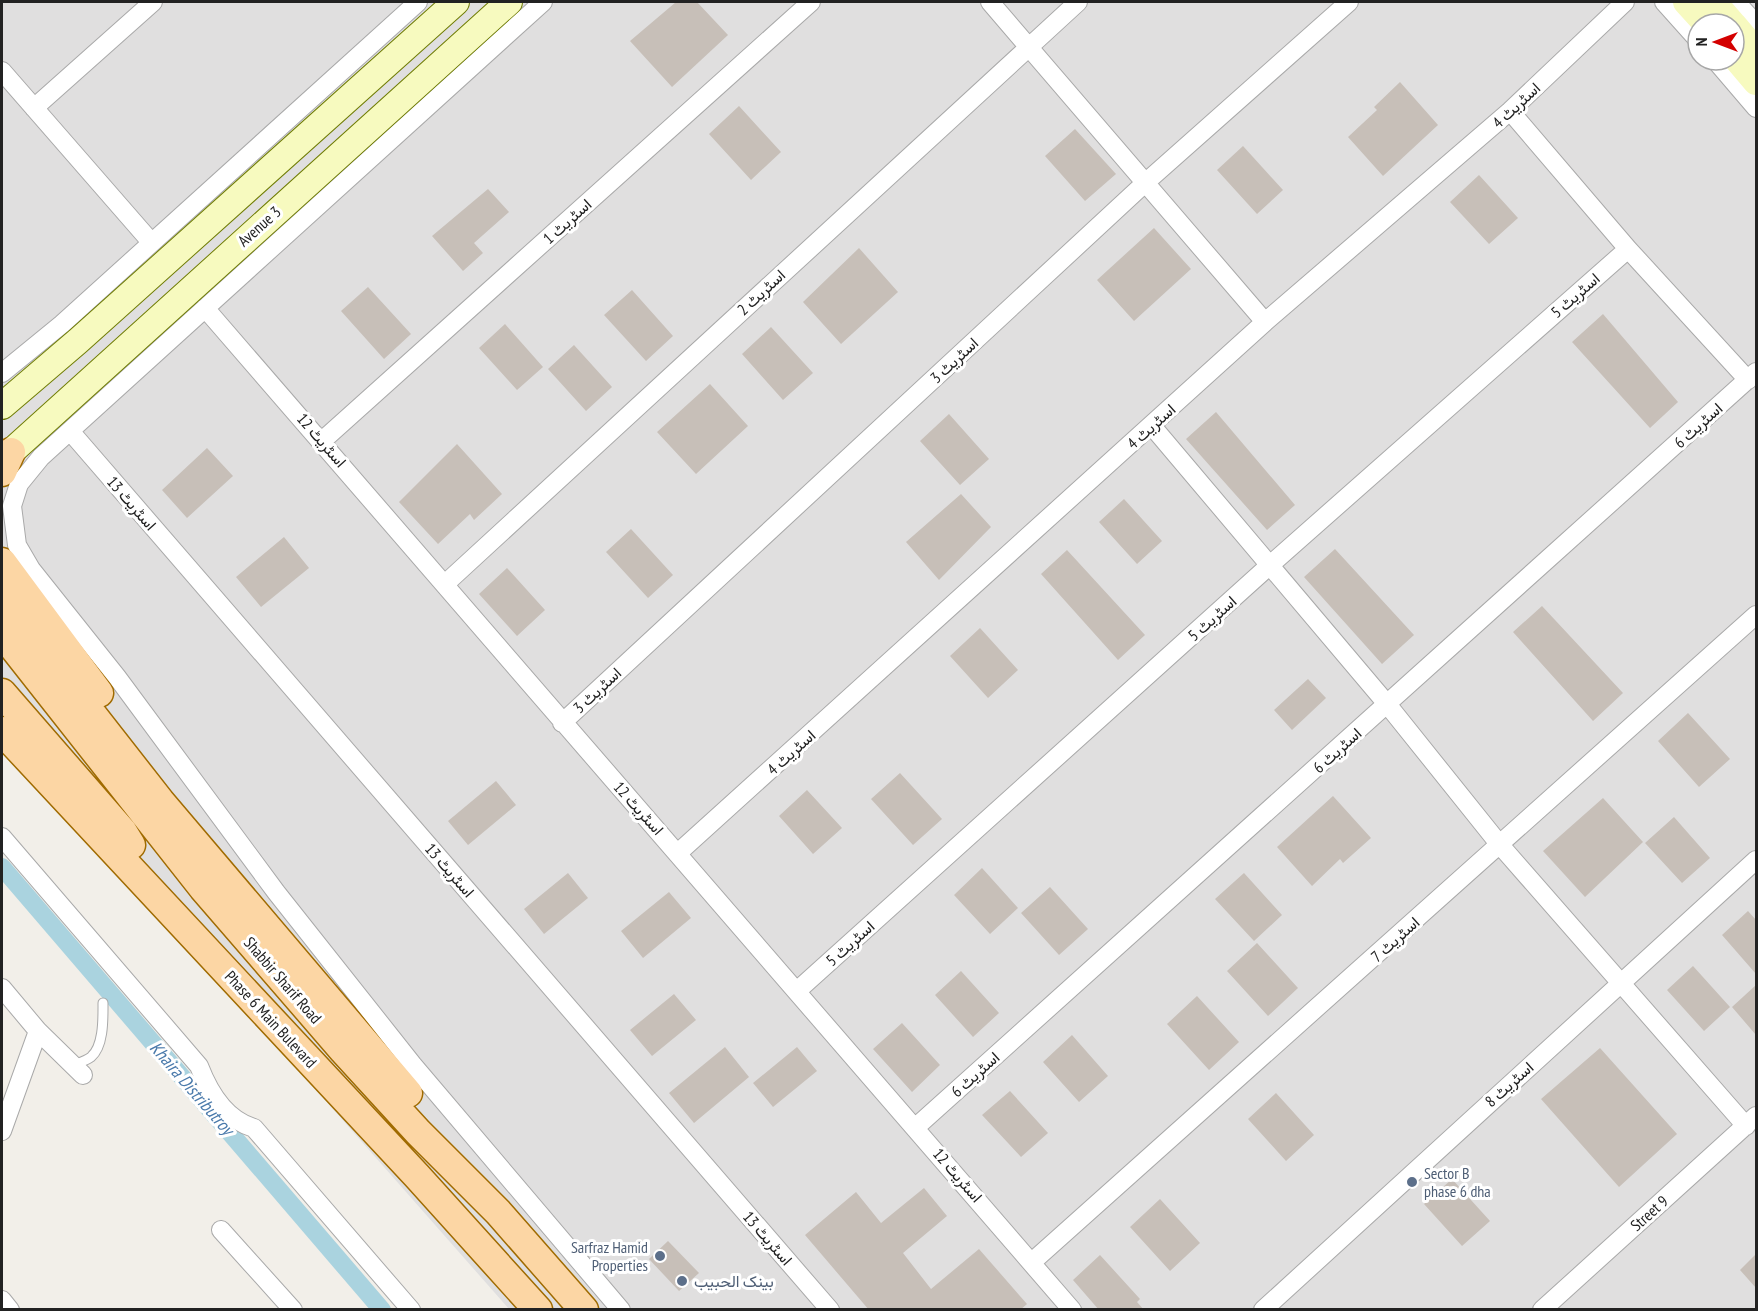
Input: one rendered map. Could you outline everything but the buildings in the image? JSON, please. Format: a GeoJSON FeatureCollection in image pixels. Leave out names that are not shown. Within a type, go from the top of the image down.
{"type":"FeatureCollection","features":[{"type":"Feature","properties":{"kind":"main road"},"geometry":{"type":"LineString","coordinates":[[2,406],[70,333],[456,2]]}},
{"type":"Feature","properties":{"kind":"main road","name":"Avenue 3"},"geometry":{"type":"LineString","coordinates":[[5,460],[114,374],[508,2]]}},
{"type":"Feature","properties":{"kind":"main road"},"geometry":{"type":"LineString","coordinates":[[1746,40],[1756,51]]}},
{"type":"Feature","properties":{"kind":"main road"},"geometry":{"type":"LineString","coordinates":[[1746,70],[1756,82]]}},
{"type":"Feature","properties":{"kind":"main road"},"geometry":{"type":"LineString","coordinates":[[2,562],[187,812],[223,873]]}},
{"type":"Feature","properties":{"kind":"main road"},"geometry":{"type":"LineString","coordinates":[[2,599],[160,801],[431,1118],[498,1212]]}},
{"type":"Feature","properties":{"kind":"main road","name":"Shabbir Sharif Road"},"geometry":{"type":"LineString","coordinates":[[2,633],[203,888],[366,1075],[498,1212],[584,1310]]}},
{"type":"Feature","properties":{"kind":"main road"},"geometry":{"type":"LineString","coordinates":[[2,693],[123,832],[172,911]]}},
{"type":"Feature","properties":{"kind":"main road","name":"Phase 6 Main Bulevard"},"geometry":{"type":"LineString","coordinates":[[2,731],[172,911],[537,1310]]}},
{"type":"Feature","properties":{"kind":"street"},"geometry":{"type":"LineString","coordinates":[[34,108],[153,2]]}},
{"type":"Feature","properties":{"kind":"street"},"geometry":{"type":"LineString","coordinates":[[4,365],[70,333],[152,242],[418,2]]}},
{"type":"Feature","properties":{"kind":"street"},"geometry":{"type":"LineString","coordinates":[[543,2],[206,308],[114,374],[70,431],[41,457],[19,484],[12,506],[14,532],[22,556],[117,677],[305,928],[413,1065],[621,1310]]}},
{"type":"Feature","properties":{"kind":"street","name":"اسٹریٹ 1"},"geometry":{"type":"LineString","coordinates":[[322,441],[811,2]]}},
{"type":"Feature","properties":{"kind":"street"},"geometry":{"type":"LineString","coordinates":[[990,2],[1264,322]]}},
{"type":"Feature","properties":{"kind":"street","name":"اسٹریٹ 2"},"geometry":{"type":"LineString","coordinates":[[445,584],[1078,2]]}},
{"type":"Feature","properties":{"kind":"street","name":"اسٹریٹ 3"},"geometry":{"type":"LineString","coordinates":[[562,723],[1145,183],[1349,2]]}},
{"type":"Feature","properties":{"kind":"street","name":"اسٹریٹ 4"},"geometry":{"type":"LineString","coordinates":[[680,852],[1264,322],[1510,111],[1625,2]]}},
{"type":"Feature","properties":{"kind":"street"},"geometry":{"type":"LineString","coordinates":[[1664,2],[1686,27]]}},
{"type":"Feature","properties":{"kind":"street"},"geometry":{"type":"LineString","coordinates":[[1736,2],[1756,24]]}},
{"type":"Feature","properties":{"kind":"street"},"geometry":{"type":"LineString","coordinates":[[2,71],[152,242]]}},
{"type":"Feature","properties":{"kind":"street"},"geometry":{"type":"LineString","coordinates":[[1725,72],[1756,108]]}},
{"type":"Feature","properties":{"kind":"street"},"geometry":{"type":"LineString","coordinates":[[1510,111],[1628,249],[1752,376]]}},
{"type":"Feature","properties":{"kind":"street","name":"اسٹریٹ 5"},"geometry":{"type":"LineString","coordinates":[[798,990],[1270,565],[1628,249]]}},
{"type":"Feature","properties":{"kind":"street","name":"اسٹریٹ 12"},"geometry":{"type":"LineString","coordinates":[[206,308],[562,723],[680,852],[1072,1310]]}},
{"type":"Feature","properties":{"kind":"street","name":"اسٹریٹ 6"},"geometry":{"type":"LineString","coordinates":[[916,1127],[1752,376]]}},
{"type":"Feature","properties":{"kind":"street"},"geometry":{"type":"LineString","coordinates":[[1152,426],[1387,704],[1500,845],[1751,1121]]}},
{"type":"Feature","properties":{"kind":"street","name":"اسٹریٹ 13"},"geometry":{"type":"LineString","coordinates":[[70,431],[830,1310]]}},
{"type":"Feature","properties":{"kind":"street","name":"اسٹریٹ 7"},"geometry":{"type":"LineString","coordinates":[[1032,1262],[1756,615]]}},
{"type":"Feature","properties":{"kind":"street"},"geometry":{"type":"LineString","coordinates":[[2,837],[199,1066],[207,1086],[219,1103],[242,1124],[255,1128],[411,1310]]}},
{"type":"Feature","properties":{"kind":"street","name":"اسٹریٹ 8"},"geometry":{"type":"LineString","coordinates":[[1263,1310],[1756,860]]}},
{"type":"Feature","properties":{"kind":"street"},"geometry":{"type":"LineString","coordinates":[[2,988],[38,1031],[78,1070]]}},
{"type":"Feature","properties":{"kind":"street"},"geometry":{"type":"LineString","coordinates":[[2,1131],[38,1031]]}},
{"type":"Feature","properties":{"kind":"street","name":"Street 9"},"geometry":{"type":"LineString","coordinates":[[1542,1310],[1751,1121]]}},
{"type":"Feature","properties":{"kind":"street"},"geometry":{"type":"LineString","coordinates":[[221,1230],[293,1310]]}},
{"type":"Feature","properties":{"kind":"street"},"geometry":{"type":"LineString","coordinates":[[2,1300],[10,1310]]}},
{"type":"Feature","properties":{"kind":"lane"},"geometry":{"type":"LineString","coordinates":[[78,1070],[97,1048],[101,1035],[103,1003]]}},
{"type":"Feature","properties":{"kind":"shaded area"},"geometry":{"type":"Polygon","coordinates":[[[2,2],[1756,2],[1756,1309],[509,1309],[2,733],[2,2]]]}},
{"type":"Feature","properties":{"kind":"waterway","name":"Khaira Distributroy"},"geometry":{"type":"LineString","coordinates":[[2,867],[382,1310]]}},
{"type":"Feature","properties":{"kind":"place","name":"Sector B phase 6 dha"},"geometry":{"type":"Point","coordinates":[1412,1182]}},
{"type":"Feature","properties":{"kind":"place","name":"Sarfraz Hamid Properties"},"geometry":{"type":"Point","coordinates":[660,1256]}},
{"type":"Feature","properties":{"kind":"place","name":"بينک الحبيب"},"geometry":{"type":"Point","coordinates":[682,1281]}}]}
